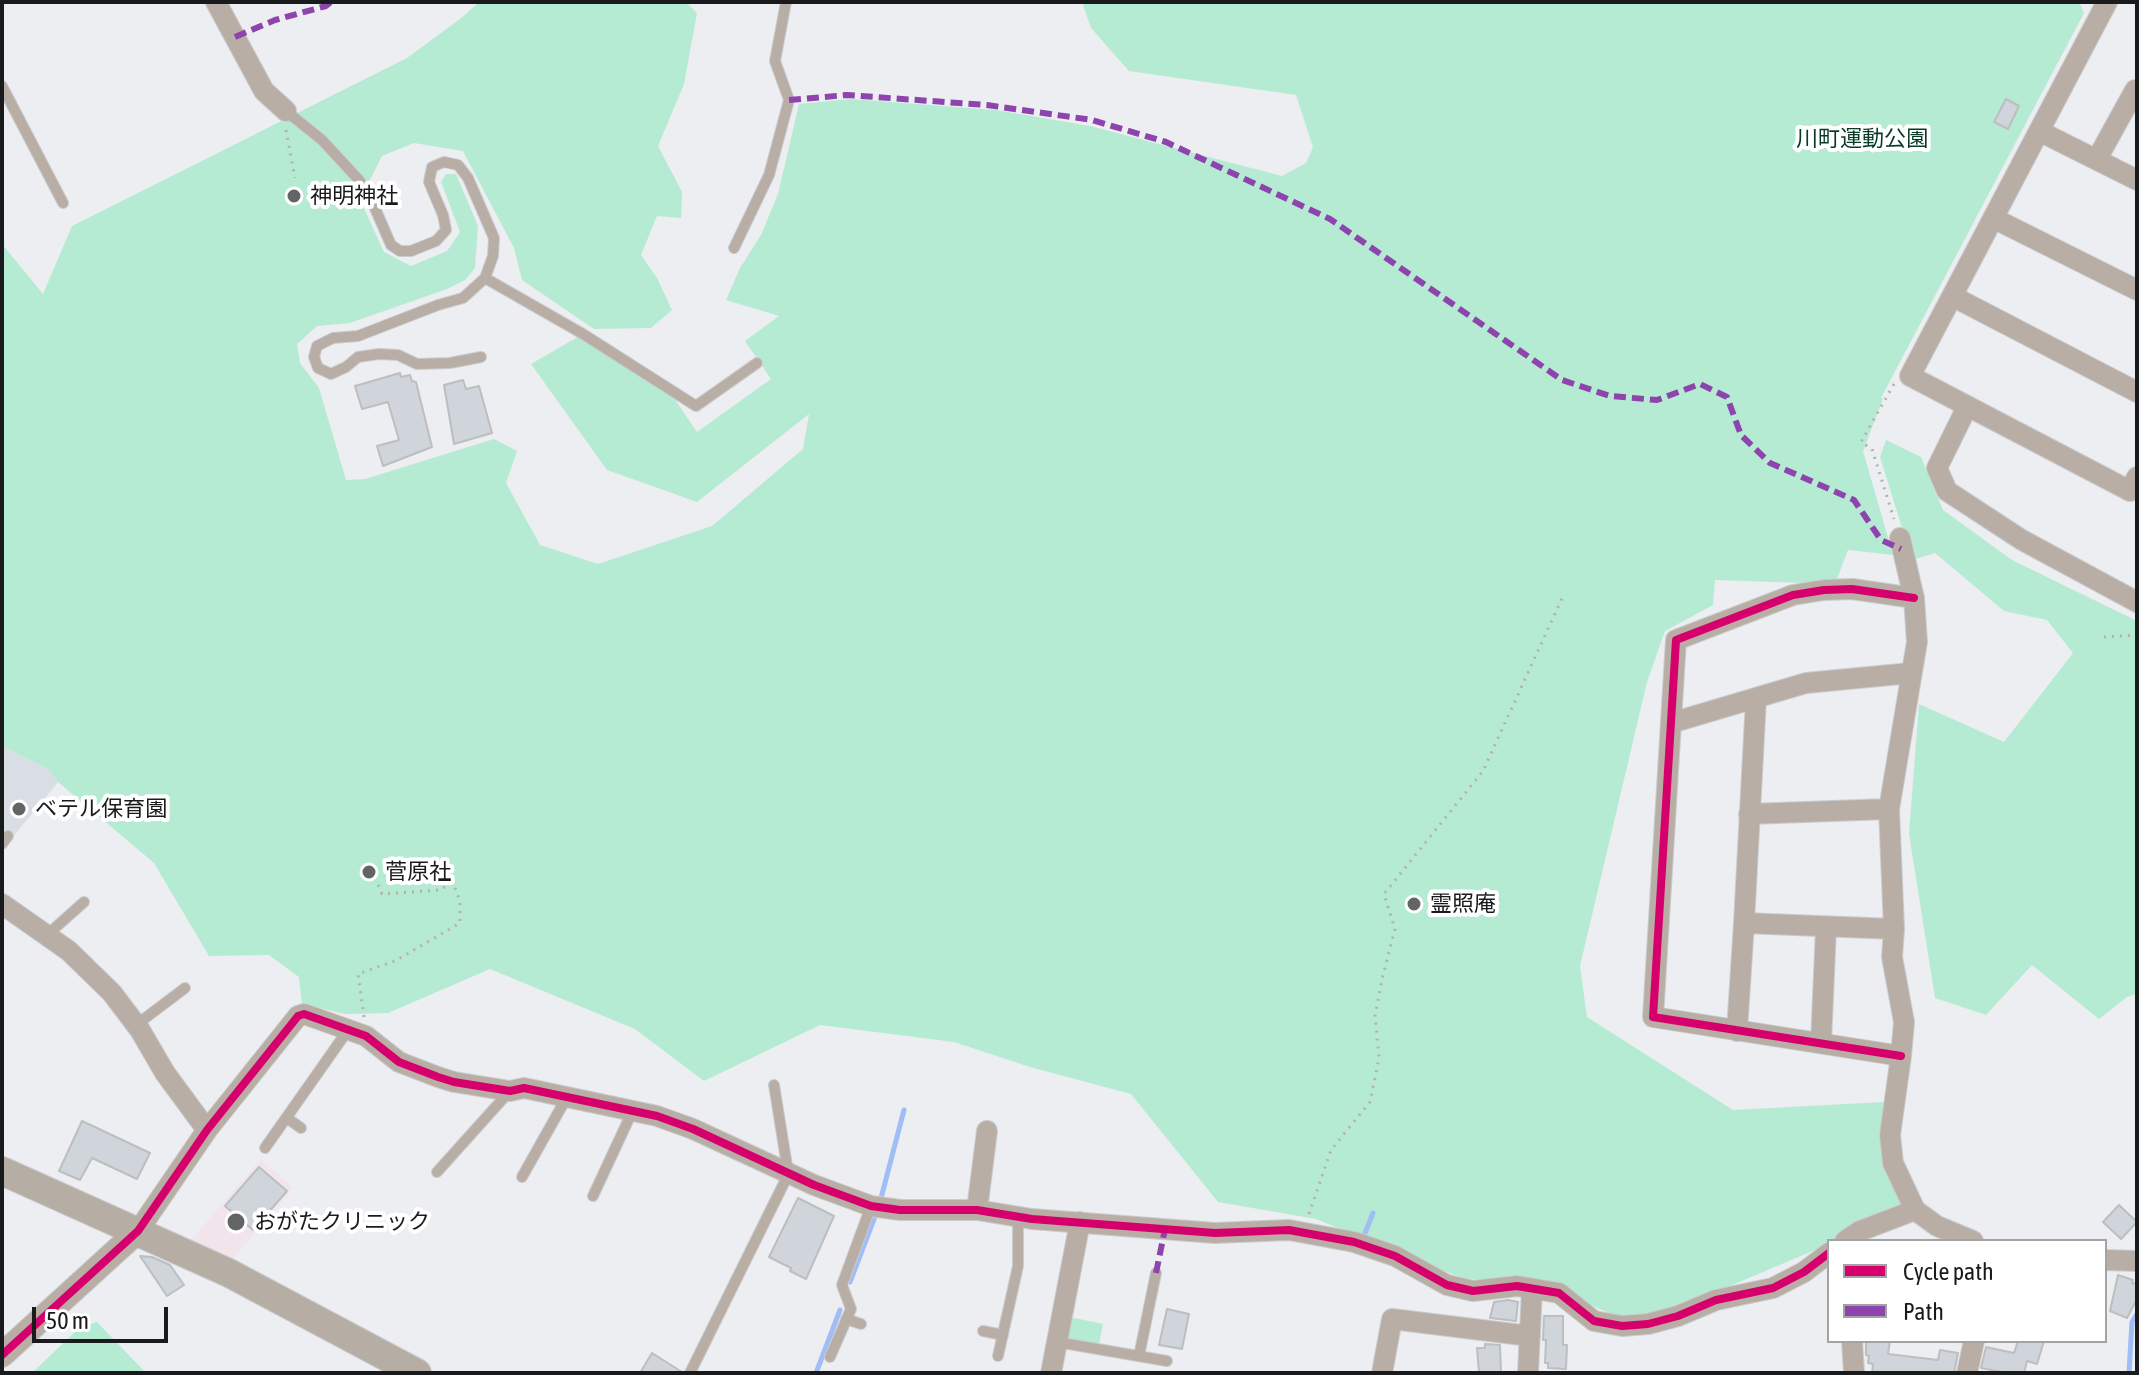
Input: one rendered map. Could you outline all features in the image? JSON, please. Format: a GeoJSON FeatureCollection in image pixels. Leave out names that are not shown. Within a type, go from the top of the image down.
{"type":"FeatureCollection","features":[{"type":"Feature","properties":{"kind":"main road"},"geometry":{"type":"LineString","coordinates":[[2,1171],[229,1273],[417,1373]]}},
{"type":"Feature","properties":{"kind":"street"},"geometry":{"type":"LineString","coordinates":[[216,2],[264,91],[286,119]]}},
{"type":"Feature","properties":{"kind":"street"},"geometry":{"type":"LineString","coordinates":[[2107,2],[1910,376],[2130,491],[2137,477]]}},
{"type":"Feature","properties":{"kind":"street"},"geometry":{"type":"LineString","coordinates":[[2097,159],[2137,91]]}},
{"type":"Feature","properties":{"kind":"street"},"geometry":{"type":"LineString","coordinates":[[2039,131],[2137,180]]}},
{"type":"Feature","properties":{"kind":"street"},"geometry":{"type":"LineString","coordinates":[[1993,218],[2137,290]]}},
{"type":"Feature","properties":{"kind":"street"},"geometry":{"type":"LineString","coordinates":[[1952,296],[2137,392]]}},
{"type":"Feature","properties":{"kind":"street"},"geometry":{"type":"LineString","coordinates":[[1967,407],[1937,468],[1947,491],[2022,540],[2137,602]]}},
{"type":"Feature","properties":{"kind":"street"},"geometry":{"type":"LineString","coordinates":[[1900,538],[1914,598],[1917,642],[1889,809],[1894,929],[1892,957],[1904,1022],[1890,1135],[1891,1149],[1893,1163],[1915,1210],[1937,1226],[1968,1239]]}},
{"type":"Feature","properties":{"kind":"street"},"geometry":{"type":"LineString","coordinates":[[1901,1056],[1653,1017],[1676,640],[1793,595],[1852,589],[1914,598]]}},
{"type":"Feature","properties":{"kind":"street"},"geometry":{"type":"LineString","coordinates":[[1671,723],[1806,683],[1911,673]]}},
{"type":"Feature","properties":{"kind":"street"},"geometry":{"type":"LineString","coordinates":[[1737,1031],[1756,699]]}},
{"type":"Feature","properties":{"kind":"street"},"geometry":{"type":"LineString","coordinates":[[1749,814],[1889,809]]}},
{"type":"Feature","properties":{"kind":"street"},"geometry":{"type":"LineString","coordinates":[[2,904],[69,951],[112,993],[207,1130]]}},
{"type":"Feature","properties":{"kind":"street"},"geometry":{"type":"LineString","coordinates":[[1744,923],[1894,929]]}},
{"type":"Feature","properties":{"kind":"street"},"geometry":{"type":"LineString","coordinates":[[1821,1043],[1826,928]]}},
{"type":"Feature","properties":{"kind":"street"},"geometry":{"type":"LineString","coordinates":[[5,1349],[138,1231],[207,1130],[298,1016],[304,1014],[366,1036],[399,1062],[438,1077],[510,1091],[524,1088],[657,1116],[693,1129],[814,1185],[871,1206],[900,1210],[977,1210],[1018,1217],[1215,1233],[1303,1232],[1354,1242],[1395,1256],[1447,1285],[1473,1291],[1517,1286],[1559,1293],[1594,1321],[1622,1326],[1648,1324],[1678,1316],[1716,1300],[1773,1288],[1804,1272],[1827,1255]]}},
{"type":"Feature","properties":{"kind":"street"},"geometry":{"type":"LineString","coordinates":[[977,1210],[987,1131]]}},
{"type":"Feature","properties":{"kind":"street"},"geometry":{"type":"LineString","coordinates":[[1850,1239],[1915,1210]]}},
{"type":"Feature","properties":{"kind":"street"},"geometry":{"type":"LineString","coordinates":[[1051,1373],[1080,1222]]}},
{"type":"Feature","properties":{"kind":"street"},"geometry":{"type":"LineString","coordinates":[[2107,1260],[2137,1261]]}},
{"type":"Feature","properties":{"kind":"street"},"geometry":{"type":"LineString","coordinates":[[1528,1373],[1532,1289]]}},
{"type":"Feature","properties":{"kind":"street"},"geometry":{"type":"LineString","coordinates":[[1382,1373],[1392,1319],[1530,1336]]}},
{"type":"Feature","properties":{"kind":"street"},"geometry":{"type":"LineString","coordinates":[[1852,1343],[1854,1373]]}},
{"type":"Feature","properties":{"kind":"street"},"geometry":{"type":"LineString","coordinates":[[1967,1373],[1974,1343]]}},
{"type":"Feature","properties":{"kind":"lane"},"geometry":{"type":"LineString","coordinates":[[734,248],[769,175],[789,100],[775,61],[786,2]]}},
{"type":"Feature","properties":{"kind":"lane"},"geometry":{"type":"LineString","coordinates":[[2,86],[63,203]]}},
{"type":"Feature","properties":{"kind":"lane"},"geometry":{"type":"LineString","coordinates":[[286,119],[322,140],[359,180],[391,245],[400,251],[411,251],[436,241],[446,230],[429,182],[432,167],[444,162],[458,165],[468,178],[494,238],[493,256],[485,278],[463,298],[358,336],[333,338],[317,346],[314,357],[318,368],[331,374],[358,357],[379,354],[398,355],[417,364],[450,363],[481,357]]}},
{"type":"Feature","properties":{"kind":"lane"},"geometry":{"type":"LineString","coordinates":[[485,278],[583,334],[696,406],[757,363]]}},
{"type":"Feature","properties":{"kind":"lane"},"geometry":{"type":"LineString","coordinates":[[47,935],[84,902]]}},
{"type":"Feature","properties":{"kind":"lane"},"geometry":{"type":"LineString","coordinates":[[136,1025],[185,988]]}},
{"type":"Feature","properties":{"kind":"lane"},"geometry":{"type":"LineString","coordinates":[[265,1148],[348,1030]]}},
{"type":"Feature","properties":{"kind":"lane"},"geometry":{"type":"LineString","coordinates":[[690,1373],[788,1172],[774,1085]]}},
{"type":"Feature","properties":{"kind":"lane"},"geometry":{"type":"LineString","coordinates":[[437,1172],[510,1091]]}},
{"type":"Feature","properties":{"kind":"lane"},"geometry":{"type":"LineString","coordinates":[[522,1177],[567,1097]]}},
{"type":"Feature","properties":{"kind":"lane"},"geometry":{"type":"LineString","coordinates":[[593,1196],[633,1110]]}},
{"type":"Feature","properties":{"kind":"lane"},"geometry":{"type":"LineString","coordinates":[[287,1118],[301,1128]]}},
{"type":"Feature","properties":{"kind":"lane"},"geometry":{"type":"LineString","coordinates":[[830,1357],[851,1309],[842,1285],[871,1206]]}},
{"type":"Feature","properties":{"kind":"lane"},"geometry":{"type":"LineString","coordinates":[[998,1356],[1018,1266],[1018,1217]]}},
{"type":"Feature","properties":{"kind":"lane"},"geometry":{"type":"LineString","coordinates":[[1139,1356],[1156,1273]]}},
{"type":"Feature","properties":{"kind":"lane"},"geometry":{"type":"LineString","coordinates":[[846,1319],[861,1324]]}},
{"type":"Feature","properties":{"kind":"lane"},"geometry":{"type":"LineString","coordinates":[[983,1331],[1003,1335]]}},
{"type":"Feature","properties":{"kind":"lane"},"geometry":{"type":"LineString","coordinates":[[1057,1342],[1167,1361]]}},
{"type":"Feature","properties":{"kind":"path"},"geometry":{"type":"LineString","coordinates":[[286,119],[295,178]]}},
{"type":"Feature","properties":{"kind":"path"},"geometry":{"type":"LineString","coordinates":[[1898,377],[1861,442],[1872,449],[1900,538]]}},
{"type":"Feature","properties":{"kind":"path"},"geometry":{"type":"LineString","coordinates":[[1303,1232],[1331,1150],[1370,1102],[1379,1058],[1375,1016],[1395,929],[1384,894],[1483,771],[1564,594]]}},
{"type":"Feature","properties":{"kind":"path"},"geometry":{"type":"LineString","coordinates":[[2104,637],[2137,635]]}},
{"type":"Feature","properties":{"kind":"path"},"geometry":{"type":"LineString","coordinates":[[363,1009],[358,974],[395,961],[460,923],[460,901],[453,883],[439,890],[382,894],[376,880]]}},
{"type":"Feature","properties":{"kind":"shaded area","name":"ベテル保育園"},"geometry":{"type":"Polygon","coordinates":[[[2,746],[49,770],[58,782],[12,838],[2,844],[2,746]]]}},
{"type":"Feature","properties":{"kind":"shaded area","name":"おがたクリニック"},"geometry":{"type":"Polygon","coordinates":[[[261,1159],[293,1188],[228,1264],[187,1245],[261,1159]]]}},
{"type":"Feature","properties":{"kind":"green space","name":"川町運動公園"},"geometry":{"type":"Polygon","coordinates":[[[479,2],[686,2],[697,13],[684,84],[658,146],[682,192],[681,218],[657,216],[641,255],[657,278],[672,310],[651,328],[594,329],[522,280],[514,248],[463,151],[414,143],[382,156],[360,200],[384,252],[411,266],[447,251],[460,232],[441,182],[446,174],[456,174],[478,226],[475,268],[465,280],[447,289],[350,323],[317,326],[297,344],[300,363],[319,388],[346,480],[365,479],[494,439],[517,451],[506,483],[540,545],[598,564],[712,526],[803,449],[809,414],[697,502],[607,470],[531,364],[583,334],[677,394],[676,401],[697,432],[771,379],[745,341],[779,316],[726,300],[740,268],[761,235],[778,194],[799,104],[850,99],[996,110],[1090,126],[1282,176],[1306,163],[1313,147],[1296,95],[1129,71],[1091,28],[1082,2],[2079,2],[2084,13],[1881,398],[1863,451],[1893,555],[1848,550],[1835,584],[1715,580],[1713,605],[1665,631],[1647,682],[1580,966],[1587,1017],[1733,1110],[1883,1102],[1883,1162],[1905,1211],[1841,1239],[1827,1239],[1827,1245],[1638,1325],[1545,1286],[1462,1278],[1316,1219],[1218,1202],[1131,1094],[1030,1067],[954,1042],[820,1025],[704,1081],[635,1029],[490,969],[388,1013],[345,1014],[302,1004],[299,977],[269,955],[209,956],[154,863],[58,782],[49,770],[2,746],[2,244],[43,294],[72,226],[407,58],[479,2]]]}},
{"type":"Feature","properties":{"kind":"green space"},"geometry":{"type":"Polygon","coordinates":[[[1886,440],[1921,457],[1943,510],[2012,560],[2137,621],[2137,994],[2127,997],[2099,1019],[2032,965],[1986,1015],[1935,998],[1909,834],[1919,704],[2004,742],[2073,653],[2047,620],[2004,611],[1935,553],[1912,560],[1880,457],[1886,440]]]}},
{"type":"Feature","properties":{"kind":"green space"},"geometry":{"type":"Polygon","coordinates":[[[1065,1316],[1103,1324],[1098,1349],[1065,1343],[1065,1316]]]}},
{"type":"Feature","properties":{"kind":"green space"},"geometry":{"type":"Polygon","coordinates":[[[97,1322],[146,1373],[32,1373],[79,1328],[97,1322]]]}},
{"type":"Feature","properties":{"kind":"building"},"geometry":{"type":"Polygon","coordinates":[[[2006,99],[2019,106],[2008,129],[1994,122],[2006,99]]]}},
{"type":"Feature","properties":{"kind":"building"},"geometry":{"type":"Polygon","coordinates":[[[400,373],[401,377],[410,375],[416,382],[432,447],[383,466],[377,446],[399,440],[388,402],[362,409],[355,386],[400,373]]]}},
{"type":"Feature","properties":{"kind":"building"},"geometry":{"type":"Polygon","coordinates":[[[463,380],[466,389],[479,386],[492,433],[454,444],[444,385],[463,380]]]}},
{"type":"Feature","properties":{"kind":"building"},"geometry":{"type":"Polygon","coordinates":[[[82,1121],[150,1153],[137,1179],[92,1158],[80,1180],[59,1171],[82,1121]]]}},
{"type":"Feature","properties":{"kind":"building"},"geometry":{"type":"Polygon","coordinates":[[[259,1167],[287,1191],[253,1230],[225,1206],[259,1167]]]}},
{"type":"Feature","properties":{"kind":"building"},"geometry":{"type":"Polygon","coordinates":[[[798,1198],[834,1216],[806,1279],[769,1257],[798,1198]]]}},
{"type":"Feature","properties":{"kind":"building"},"geometry":{"type":"Polygon","coordinates":[[[2119,1205],[2137,1222],[2121,1239],[2103,1222],[2119,1205]]]}},
{"type":"Feature","properties":{"kind":"building"},"geometry":{"type":"Polygon","coordinates":[[[140,1256],[152,1257],[170,1265],[184,1285],[167,1296],[140,1256]]]}},
{"type":"Feature","properties":{"kind":"building"},"geometry":{"type":"Polygon","coordinates":[[[2118,1275],[2137,1284],[2137,1299],[2127,1318],[2110,1311],[2118,1275]]]}},
{"type":"Feature","properties":{"kind":"building"},"geometry":{"type":"Polygon","coordinates":[[[1494,1302],[1518,1302],[1516,1321],[1490,1318],[1494,1302]]]}},
{"type":"Feature","properties":{"kind":"building"},"geometry":{"type":"Polygon","coordinates":[[[1167,1309],[1189,1314],[1182,1349],[1159,1345],[1167,1309]]]}},
{"type":"Feature","properties":{"kind":"building"},"geometry":{"type":"Polygon","coordinates":[[[1544,1316],[1563,1316],[1566,1369],[1548,1368],[1548,1363],[1545,1363],[1544,1316]]]}},
{"type":"Feature","properties":{"kind":"building"},"geometry":{"type":"Polygon","coordinates":[[[1866,1343],[1890,1343],[1888,1354],[1938,1360],[1940,1350],[1958,1353],[1954,1373],[1872,1373],[1873,1364],[1868,1363],[1869,1356],[1866,1355],[1866,1343]]]}},
{"type":"Feature","properties":{"kind":"building"},"geometry":{"type":"Polygon","coordinates":[[[2017,1343],[2043,1343],[2037,1364],[2027,1361],[2024,1373],[1981,1368],[1986,1347],[2014,1353],[2017,1343]]]}},
{"type":"Feature","properties":{"kind":"building"},"geometry":{"type":"Polygon","coordinates":[[[1485,1344],[1500,1345],[1501,1373],[1479,1373],[1477,1348],[1485,1348],[1485,1344]]]}},
{"type":"Feature","properties":{"kind":"building"},"geometry":{"type":"Polygon","coordinates":[[[652,1353],[682,1372],[682,1373],[640,1373],[652,1353]]]}},
{"type":"Feature","properties":{"kind":"waterway"},"geometry":{"type":"LineString","coordinates":[[880,1202],[904,1110]]}},
{"type":"Feature","properties":{"kind":"waterway"},"geometry":{"type":"LineString","coordinates":[[1363,1238],[1373,1213]]}},
{"type":"Feature","properties":{"kind":"waterway"},"geometry":{"type":"LineString","coordinates":[[850,1282],[876,1214]]}},
{"type":"Feature","properties":{"kind":"waterway"},"geometry":{"type":"LineString","coordinates":[[816,1373],[840,1310]]}},
{"type":"Feature","properties":{"kind":"waterway"},"geometry":{"type":"LineString","coordinates":[[2129,1373],[2132,1322],[2137,1314]]}},
{"type":"Feature","properties":{"kind":"marked path"},"geometry":{"type":"LineString","coordinates":[[235,37],[331,2]]}},
{"type":"Feature","properties":{"kind":"marked path"},"geometry":{"type":"LineString","coordinates":[[789,100],[847,95],[987,105],[1092,120],[1166,142],[1330,219],[1562,380],[1610,396],[1657,400],[1700,384],[1727,397],[1741,435],[1770,463],[1854,500],[1881,540],[1901,549]]}},
{"type":"Feature","properties":{"kind":"marked path"},"geometry":{"type":"LineString","coordinates":[[1156,1273],[1165,1229]]}},
{"type":"Feature","properties":{"kind":"cycle path"},"geometry":{"type":"LineString","coordinates":[[1901,1056],[1653,1017],[1676,640],[1793,595],[1852,589],[1914,598]]}},
{"type":"Feature","properties":{"kind":"cycle path"},"geometry":{"type":"LineString","coordinates":[[2,1355],[138,1231],[207,1130],[298,1016],[304,1014],[366,1036],[399,1062],[438,1077],[510,1091],[524,1088],[657,1116],[693,1129],[814,1185],[871,1206],[900,1210],[977,1210],[1032,1219],[1215,1233],[1289,1230],[1354,1242],[1395,1256],[1447,1285],[1473,1291],[1517,1286],[1559,1293],[1594,1321],[1622,1326],[1648,1324],[1678,1316],[1716,1300],[1773,1288],[1804,1272],[1827,1255]]}},
{"type":"Feature","properties":{"kind":"place","name":"神明神社"},"geometry":{"type":"Point","coordinates":[294,196]}},
{"type":"Feature","properties":{"kind":"place","name":"ベテル保育園"},"geometry":{"type":"Point","coordinates":[19,809]}},
{"type":"Feature","properties":{"kind":"place","name":"菅原社"},"geometry":{"type":"Point","coordinates":[369,872]}},
{"type":"Feature","properties":{"kind":"place","name":"霊照庵"},"geometry":{"type":"Point","coordinates":[1414,904]}},
{"type":"Feature","properties":{"kind":"place","name":"おがたクリニック"},"geometry":{"type":"Point","coordinates":[236,1222]}}]}
